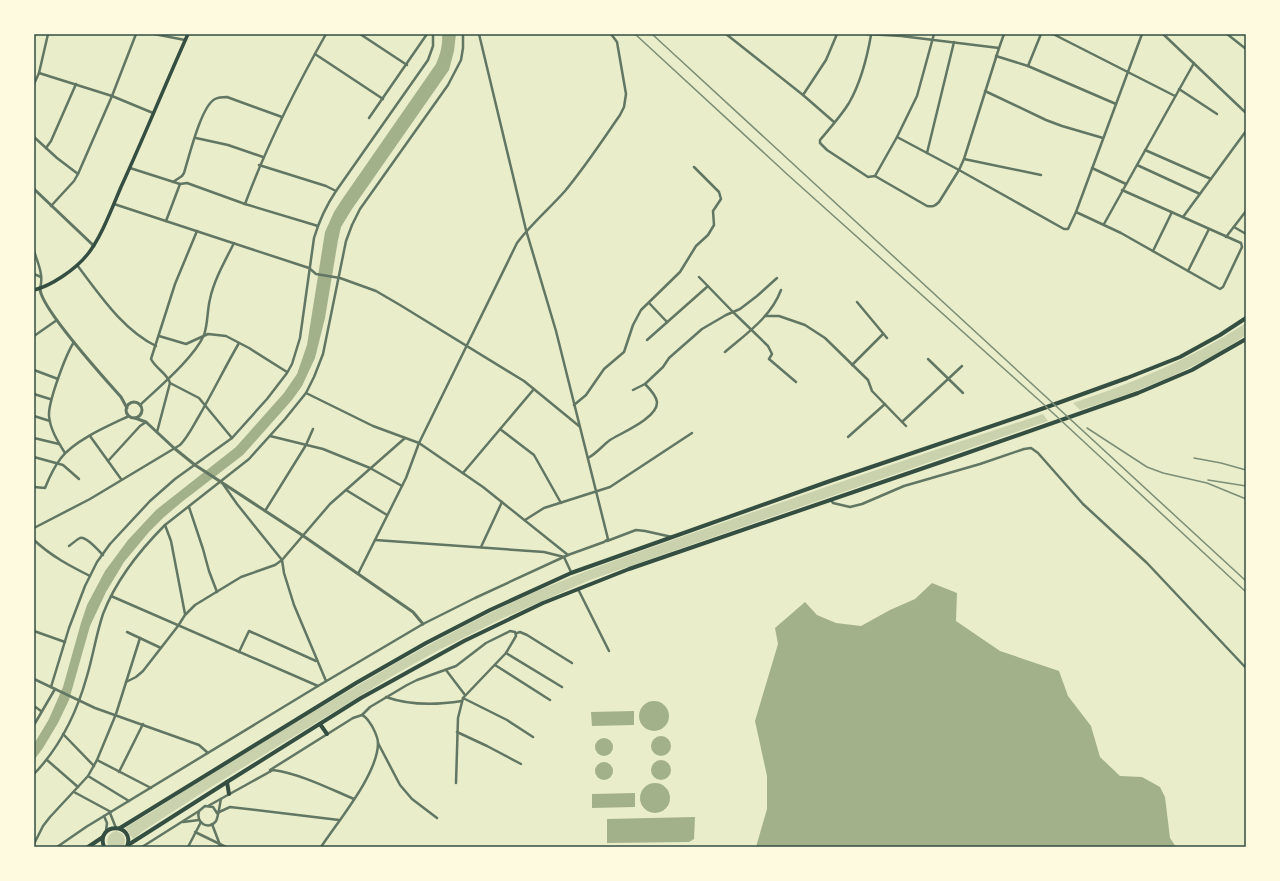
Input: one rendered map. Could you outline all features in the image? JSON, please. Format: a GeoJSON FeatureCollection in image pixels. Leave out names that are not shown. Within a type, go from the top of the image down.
{"type":"FeatureCollection","features":[{"type":"Feature","properties":{"kind":"highway"},"geometry":{"type":"LineString","coordinates":[[88,847],[104,835],[108,830],[118,828],[356,683],[426,643],[490,610],[571,573],[837,478],[1033,412],[1127,378],[1180,357],[1220,335],[1246,318]]}},
{"type":"Feature","properties":{"kind":"highway"},"geometry":{"type":"LineString","coordinates":[[128,846],[227,782],[389,682],[464,641],[542,603],[629,568],[1138,394],[1192,370],[1246,339]]}},
{"type":"Feature","properties":{"kind":"highway"},"geometry":{"type":"LineString","coordinates":[[320,724],[327,734]]}},
{"type":"Feature","properties":{"kind":"highway"},"geometry":{"type":"LineString","coordinates":[[227,782],[229,794]]}},
{"type":"Feature","properties":{"kind":"highway"},"geometry":{"type":"LineString","coordinates":[[118,828],[127,833],[129,841],[128,846]]}},
{"type":"Feature","properties":{"kind":"highway"},"geometry":{"type":"LineString","coordinates":[[104,835],[104,847]]}},
{"type":"Feature","properties":{"kind":"main road"},"geometry":{"type":"LineString","coordinates":[[34,290],[40,288],[77,265],[94,246],[130,168],[188,34]]}},
{"type":"Feature","properties":{"kind":"street"},"geometry":{"type":"LineString","coordinates":[[34,84],[39,73],[48,34]]}},
{"type":"Feature","properties":{"kind":"street"},"geometry":{"type":"LineString","coordinates":[[51,206],[74,181],[78,174],[112,96],[136,34]]}},
{"type":"Feature","properties":{"kind":"street"},"geometry":{"type":"LineString","coordinates":[[154,34],[185,40]]}},
{"type":"Feature","properties":{"kind":"street"},"geometry":{"type":"LineString","coordinates":[[245,204],[263,157],[282,117],[314,54],[326,34]]}},
{"type":"Feature","properties":{"kind":"street"},"geometry":{"type":"LineString","coordinates":[[360,34],[406,65]]}},
{"type":"Feature","properties":{"kind":"street"},"geometry":{"type":"LineString","coordinates":[[369,118],[427,34]]}},
{"type":"Feature","properties":{"kind":"street"},"geometry":{"type":"LineString","coordinates":[[51,687],[69,628],[90,576],[103,554],[120,532],[174,479],[232,438],[268,399],[287,373],[292,364],[300,338],[314,238],[327,205],[428,60],[433,46],[433,34]]}},
{"type":"Feature","properties":{"kind":"street"},"geometry":{"type":"LineString","coordinates":[[34,774],[47,760],[63,734],[80,700],[97,633],[111,596],[132,564],[166,525],[222,483],[249,459],[306,393],[324,354],[346,242],[352,225],[360,209],[448,85],[461,60],[463,34]]}},
{"type":"Feature","properties":{"kind":"street"},"geometry":{"type":"LineString","coordinates":[[479,34],[526,230],[556,331],[608,537],[607,541]]}},
{"type":"Feature","properties":{"kind":"street"},"geometry":{"type":"LineString","coordinates":[[358,574],[402,486],[419,443],[517,243],[526,230],[564,192],[587,164],[624,107],[626,94],[617,42],[611,34]]}},
{"type":"Feature","properties":{"kind":"street"},"geometry":{"type":"LineString","coordinates":[[726,34],[803,95],[834,122]]}},
{"type":"Feature","properties":{"kind":"street"},"geometry":{"type":"LineString","coordinates":[[803,95],[826,60],[837,34]]}},
{"type":"Feature","properties":{"kind":"street"},"geometry":{"type":"LineString","coordinates":[[999,48],[932,39],[869,34],[866,60],[855,90],[849,103],[820,140],[821,144],[868,177],[875,176],[931,207],[939,202],[959,170],[964,159],[1004,34]]}},
{"type":"Feature","properties":{"kind":"street"},"geometry":{"type":"LineString","coordinates":[[875,176],[898,137],[917,96],[934,34]]}},
{"type":"Feature","properties":{"kind":"street"},"geometry":{"type":"LineString","coordinates":[[1028,66],[1041,34]]}},
{"type":"Feature","properties":{"kind":"street"},"geometry":{"type":"LineString","coordinates":[[1053,34],[1175,96]]}},
{"type":"Feature","properties":{"kind":"street"},"geometry":{"type":"LineString","coordinates":[[898,137],[1064,229],[1069,228],[1142,34]]}},
{"type":"Feature","properties":{"kind":"street"},"geometry":{"type":"LineString","coordinates":[[1163,34],[1246,113]]}},
{"type":"Feature","properties":{"kind":"street"},"geometry":{"type":"LineString","coordinates":[[1227,34],[1246,49]]}},
{"type":"Feature","properties":{"kind":"street"},"geometry":{"type":"LineString","coordinates":[[927,153],[954,42]]}},
{"type":"Feature","properties":{"kind":"street"},"geometry":{"type":"LineString","coordinates":[[314,54],[383,99]]}},
{"type":"Feature","properties":{"kind":"street"},"geometry":{"type":"LineString","coordinates":[[996,56],[1028,66],[1116,104]]}},
{"type":"Feature","properties":{"kind":"street"},"geometry":{"type":"LineString","coordinates":[[1104,224],[1194,63]]}},
{"type":"Feature","properties":{"kind":"street"},"geometry":{"type":"LineString","coordinates":[[39,73],[112,96],[154,113]]}},
{"type":"Feature","properties":{"kind":"street"},"geometry":{"type":"LineString","coordinates":[[46,148],[51,141],[76,84]]}},
{"type":"Feature","properties":{"kind":"street"},"geometry":{"type":"LineString","coordinates":[[1179,89],[1217,114]]}},
{"type":"Feature","properties":{"kind":"street"},"geometry":{"type":"LineString","coordinates":[[985,91],[1046,120],[1103,138]]}},
{"type":"Feature","properties":{"kind":"street"},"geometry":{"type":"LineString","coordinates":[[173,182],[184,173],[205,110],[214,99],[227,97],[282,117]]}},
{"type":"Feature","properties":{"kind":"street"},"geometry":{"type":"LineString","coordinates":[[1183,217],[1246,131]]}},
{"type":"Feature","properties":{"kind":"street"},"geometry":{"type":"LineString","coordinates":[[34,137],[57,158],[78,174]]}},
{"type":"Feature","properties":{"kind":"street"},"geometry":{"type":"LineString","coordinates":[[196,138],[228,145],[263,157]]}},
{"type":"Feature","properties":{"kind":"street"},"geometry":{"type":"LineString","coordinates":[[1145,150],[1210,179]]}},
{"type":"Feature","properties":{"kind":"street"},"geometry":{"type":"LineString","coordinates":[[964,159],[1041,175]]}},
{"type":"Feature","properties":{"kind":"street"},"geometry":{"type":"LineString","coordinates":[[260,165],[326,186],[336,191]]}},
{"type":"Feature","properties":{"kind":"street"},"geometry":{"type":"LineString","coordinates":[[1136,165],[1200,194]]}},
{"type":"Feature","properties":{"kind":"street"},"geometry":{"type":"LineString","coordinates":[[574,405],[586,395],[604,369],[624,352],[633,325],[641,310],[680,272],[696,246],[708,235],[714,225],[713,211],[721,199],[721,195],[694,167]]}},
{"type":"Feature","properties":{"kind":"street"},"geometry":{"type":"LineString","coordinates":[[130,168],[180,184],[187,183],[245,204],[318,226]]}},
{"type":"Feature","properties":{"kind":"street"},"geometry":{"type":"LineString","coordinates":[[1092,168],[1126,184]]}},
{"type":"Feature","properties":{"kind":"street"},"geometry":{"type":"LineString","coordinates":[[166,222],[180,184]]}},
{"type":"Feature","properties":{"kind":"street"},"geometry":{"type":"LineString","coordinates":[[34,189],[94,246]]}},
{"type":"Feature","properties":{"kind":"street"},"geometry":{"type":"LineString","coordinates":[[1076,212],[1104,224],[1218,288],[1220,289],[1223,287],[1242,247],[1241,243],[1122,190]]}},
{"type":"Feature","properties":{"kind":"street"},"geometry":{"type":"LineString","coordinates":[[114,204],[309,268],[316,274],[340,278],[376,291],[491,360],[534,389],[580,427]]}},
{"type":"Feature","properties":{"kind":"street"},"geometry":{"type":"LineString","coordinates":[[1226,236],[1246,211]]}},
{"type":"Feature","properties":{"kind":"street"},"geometry":{"type":"LineString","coordinates":[[1153,251],[1172,212]]}},
{"type":"Feature","properties":{"kind":"street"},"geometry":{"type":"LineString","coordinates":[[1234,227],[1246,234]]}},
{"type":"Feature","properties":{"kind":"street"},"geometry":{"type":"LineString","coordinates":[[1188,271],[1209,229]]}},
{"type":"Feature","properties":{"kind":"street"},"geometry":{"type":"LineString","coordinates":[[157,433],[170,383],[169,379],[151,360],[175,284],[197,231]]}},
{"type":"Feature","properties":{"kind":"street"},"geometry":{"type":"LineString","coordinates":[[140,405],[169,379],[198,346],[204,335],[212,292],[234,243]]}},
{"type":"Feature","properties":{"kind":"street"},"geometry":{"type":"LineString","coordinates":[[34,251],[42,277],[40,288],[41,297],[74,342],[121,397],[127,408],[129,416]]}},
{"type":"Feature","properties":{"kind":"street"},"geometry":{"type":"LineString","coordinates":[[77,265],[119,318],[134,333],[156,346]]}},
{"type":"Feature","properties":{"kind":"street"},"geometry":{"type":"LineString","coordinates":[[34,274],[42,277]]}},
{"type":"Feature","properties":{"kind":"street"},"geometry":{"type":"LineString","coordinates":[[699,277],[771,350],[772,354],[769,359],[796,382]]}},
{"type":"Feature","properties":{"kind":"street"},"geometry":{"type":"LineString","coordinates":[[633,390],[645,384],[669,358],[702,329],[740,309],[777,278]]}},
{"type":"Feature","properties":{"kind":"street"},"geometry":{"type":"LineString","coordinates":[[647,340],[708,286]]}},
{"type":"Feature","properties":{"kind":"street"},"geometry":{"type":"LineString","coordinates":[[725,352],[765,316],[777,301],[781,290]]}},
{"type":"Feature","properties":{"kind":"street"},"geometry":{"type":"LineString","coordinates":[[857,302],[887,338]]}},
{"type":"Feature","properties":{"kind":"street"},"geometry":{"type":"LineString","coordinates":[[649,303],[667,322]]}},
{"type":"Feature","properties":{"kind":"street"},"geometry":{"type":"LineString","coordinates":[[765,316],[779,316],[805,325],[825,338],[868,380],[872,391],[906,426]]}},
{"type":"Feature","properties":{"kind":"street"},"geometry":{"type":"LineString","coordinates":[[34,336],[57,320]]}},
{"type":"Feature","properties":{"kind":"street"},"geometry":{"type":"LineString","coordinates":[[852,365],[883,334]]}},
{"type":"Feature","properties":{"kind":"street"},"geometry":{"type":"LineString","coordinates":[[159,336],[186,344],[204,335],[224,336],[239,343],[287,373]]}},
{"type":"Feature","properties":{"kind":"street"},"geometry":{"type":"LineString","coordinates":[[65,453],[52,430],[49,410],[50,399],[55,391],[58,379],[74,342]]}},
{"type":"Feature","properties":{"kind":"street"},"geometry":{"type":"LineString","coordinates":[[34,528],[90,499],[180,445],[206,405],[222,372],[239,343]]}},
{"type":"Feature","properties":{"kind":"street"},"geometry":{"type":"LineString","coordinates":[[928,359],[963,393]]}},
{"type":"Feature","properties":{"kind":"street"},"geometry":{"type":"LineString","coordinates":[[902,422],[962,366]]}},
{"type":"Feature","properties":{"kind":"street"},"geometry":{"type":"LineString","coordinates":[[34,370],[58,379]]}},
{"type":"Feature","properties":{"kind":"street"},"geometry":{"type":"LineString","coordinates":[[170,383],[199,398],[232,438]]}},
{"type":"Feature","properties":{"kind":"street"},"geometry":{"type":"LineString","coordinates":[[588,458],[595,454],[608,441],[644,421],[655,409],[657,402],[654,394],[645,384]]}},
{"type":"Feature","properties":{"kind":"street"},"geometry":{"type":"LineString","coordinates":[[463,473],[534,389]]}},
{"type":"Feature","properties":{"kind":"street"},"geometry":{"type":"LineString","coordinates":[[306,393],[373,426],[419,443],[502,502],[568,555]]}},
{"type":"Feature","properties":{"kind":"street"},"geometry":{"type":"LineString","coordinates":[[34,394],[50,399]]}},
{"type":"Feature","properties":{"kind":"street"},"geometry":{"type":"LineString","coordinates":[[121,397],[132,403],[137,403],[140,405]]}},
{"type":"Feature","properties":{"kind":"street"},"geometry":{"type":"LineString","coordinates":[[127,408],[132,403]]}},
{"type":"Feature","properties":{"kind":"street"},"geometry":{"type":"LineString","coordinates":[[848,437],[885,404]]}},
{"type":"Feature","properties":{"kind":"street"},"geometry":{"type":"LineString","coordinates":[[140,405],[146,422]]}},
{"type":"Feature","properties":{"kind":"street"},"geometry":{"type":"LineString","coordinates":[[135,418],[139,417],[142,411]]}},
{"type":"Feature","properties":{"kind":"street"},"geometry":{"type":"LineString","coordinates":[[34,416],[50,421]]}},
{"type":"Feature","properties":{"kind":"street"},"geometry":{"type":"LineString","coordinates":[[34,487],[44,488],[57,463],[65,453],[90,436],[129,416],[135,418],[146,422],[174,448],[202,470],[302,535],[413,612],[423,624]]}},
{"type":"Feature","properties":{"kind":"street"},"geometry":{"type":"LineString","coordinates":[[108,460],[140,426],[146,422]]}},
{"type":"Feature","properties":{"kind":"street"},"geometry":{"type":"LineString","coordinates":[[265,511],[306,445],[313,429]]}},
{"type":"Feature","properties":{"kind":"street"},"geometry":{"type":"LineString","coordinates":[[500,429],[534,455],[561,503]]}},
{"type":"Feature","properties":{"kind":"street"},"geometry":{"type":"LineString","coordinates":[[525,520],[544,508],[610,487],[692,433]]}},
{"type":"Feature","properties":{"kind":"street"},"geometry":{"type":"LineString","coordinates":[[90,436],[121,480]]}},
{"type":"Feature","properties":{"kind":"street"},"geometry":{"type":"LineString","coordinates":[[270,436],[323,448],[370,468],[402,486]]}},
{"type":"Feature","properties":{"kind":"street"},"geometry":{"type":"LineString","coordinates":[[34,438],[60,444]]}},
{"type":"Feature","properties":{"kind":"street"},"geometry":{"type":"LineString","coordinates":[[126,682],[136,677],[143,671],[162,648],[185,615],[195,605],[241,577],[275,565],[282,560],[330,504],[404,438]]}},
{"type":"Feature","properties":{"kind":"street"},"geometry":{"type":"LineString","coordinates":[[831,500],[833,503],[845,506],[862,504],[904,486],[980,464],[1024,448],[1031,448],[1038,453],[1083,504],[1147,563],[1246,668]]}},
{"type":"Feature","properties":{"kind":"street"},"geometry":{"type":"LineString","coordinates":[[34,457],[63,465],[79,479]]}},
{"type":"Feature","properties":{"kind":"street"},"geometry":{"type":"LineString","coordinates":[[222,483],[282,560],[284,573],[294,605],[326,681]]}},
{"type":"Feature","properties":{"kind":"street"},"geometry":{"type":"LineString","coordinates":[[346,490],[387,515]]}},
{"type":"Feature","properties":{"kind":"street"},"geometry":{"type":"LineString","coordinates":[[481,547],[502,502]]}},
{"type":"Feature","properties":{"kind":"street"},"geometry":{"type":"LineString","coordinates":[[189,507],[217,592]]}},
{"type":"Feature","properties":{"kind":"street"},"geometry":{"type":"LineString","coordinates":[[166,525],[172,541],[185,615]]}},
{"type":"Feature","properties":{"kind":"street"},"geometry":{"type":"LineString","coordinates":[[57,847],[104,816],[423,624],[568,555],[636,530],[673,537]]}},
{"type":"Feature","properties":{"kind":"street"},"geometry":{"type":"LineString","coordinates":[[69,546],[80,538],[84,538],[103,554]]}},
{"type":"Feature","properties":{"kind":"street"},"geometry":{"type":"LineString","coordinates":[[34,540],[46,552],[60,561],[90,576]]}},
{"type":"Feature","properties":{"kind":"street"},"geometry":{"type":"LineString","coordinates":[[375,540],[544,552],[564,557]]}},
{"type":"Feature","properties":{"kind":"street"},"geometry":{"type":"LineString","coordinates":[[564,557],[571,573]]}},
{"type":"Feature","properties":{"kind":"street"},"geometry":{"type":"LineString","coordinates":[[577,588],[609,651]]}},
{"type":"Feature","properties":{"kind":"street"},"geometry":{"type":"LineString","coordinates":[[111,596],[318,686]]}},
{"type":"Feature","properties":{"kind":"street"},"geometry":{"type":"LineString","coordinates":[[142,847],[203,807],[208,806],[270,770],[353,718],[362,715],[370,707],[386,697],[417,680],[446,670],[462,662],[483,646],[510,631],[514,630],[516,633],[520,632],[527,635],[572,663]]}},
{"type":"Feature","properties":{"kind":"street"},"geometry":{"type":"LineString","coordinates":[[239,652],[249,631],[317,661]]}},
{"type":"Feature","properties":{"kind":"street"},"geometry":{"type":"LineString","coordinates":[[34,632],[65,642]]}},
{"type":"Feature","properties":{"kind":"street"},"geometry":{"type":"LineString","coordinates":[[127,632],[162,648]]}},
{"type":"Feature","properties":{"kind":"street"},"geometry":{"type":"LineString","coordinates":[[456,783],[458,718],[463,698],[506,653],[515,640],[516,633]]}},
{"type":"Feature","properties":{"kind":"street"},"geometry":{"type":"LineString","coordinates":[[34,844],[43,826],[88,776],[94,766],[116,714],[140,638]]}},
{"type":"Feature","properties":{"kind":"street"},"geometry":{"type":"LineString","coordinates":[[506,653],[562,687]]}},
{"type":"Feature","properties":{"kind":"street"},"geometry":{"type":"LineString","coordinates":[[495,665],[550,700]]}},
{"type":"Feature","properties":{"kind":"street"},"geometry":{"type":"LineString","coordinates":[[446,670],[463,698],[506,720],[533,737]]}},
{"type":"Feature","properties":{"kind":"street"},"geometry":{"type":"LineString","coordinates":[[34,679],[95,708],[116,714],[199,745],[208,753]]}},
{"type":"Feature","properties":{"kind":"street"},"geometry":{"type":"LineString","coordinates":[[34,725],[55,689]]}},
{"type":"Feature","properties":{"kind":"street"},"geometry":{"type":"LineString","coordinates":[[386,697],[420,704],[437,704],[463,698]]}},
{"type":"Feature","properties":{"kind":"street"},"geometry":{"type":"LineString","coordinates":[[34,706],[42,711]]}},
{"type":"Feature","properties":{"kind":"street"},"geometry":{"type":"LineString","coordinates":[[362,715],[368,720],[376,734],[378,742],[400,785],[412,799],[437,818]]}},
{"type":"Feature","properties":{"kind":"street"},"geometry":{"type":"LineString","coordinates":[[119,772],[143,724]]}},
{"type":"Feature","properties":{"kind":"street"},"geometry":{"type":"LineString","coordinates":[[457,732],[521,764]]}},
{"type":"Feature","properties":{"kind":"street"},"geometry":{"type":"LineString","coordinates":[[63,734],[94,766]]}},
{"type":"Feature","properties":{"kind":"street"},"geometry":{"type":"LineString","coordinates":[[321,847],[368,776],[374,764],[378,750],[378,742]]}},
{"type":"Feature","properties":{"kind":"street"},"geometry":{"type":"LineString","coordinates":[[47,760],[78,787]]}},
{"type":"Feature","properties":{"kind":"street"},"geometry":{"type":"LineString","coordinates":[[97,760],[151,788]]}},
{"type":"Feature","properties":{"kind":"street"},"geometry":{"type":"LineString","coordinates":[[270,770],[283,772],[311,781],[354,799]]}},
{"type":"Feature","properties":{"kind":"street"},"geometry":{"type":"LineString","coordinates":[[88,776],[129,801]]}},
{"type":"Feature","properties":{"kind":"street"},"geometry":{"type":"LineString","coordinates":[[74,792],[110,813],[118,828]]}},
{"type":"Feature","properties":{"kind":"street"},"geometry":{"type":"LineString","coordinates":[[182,822],[200,821],[208,825],[212,824],[217,818],[217,813],[222,798]]}},
{"type":"Feature","properties":{"kind":"street"},"geometry":{"type":"LineString","coordinates":[[208,806],[213,807],[217,813]]}},
{"type":"Feature","properties":{"kind":"street"},"geometry":{"type":"LineString","coordinates":[[217,813],[230,807],[339,820]]}},
{"type":"Feature","properties":{"kind":"street"},"geometry":{"type":"LineString","coordinates":[[188,847],[200,821],[198,816],[199,811]]}},
{"type":"Feature","properties":{"kind":"street"},"geometry":{"type":"LineString","coordinates":[[104,816],[107,823],[107,828],[104,835]]}},
{"type":"Feature","properties":{"kind":"street"},"geometry":{"type":"LineString","coordinates":[[212,824],[219,846]]}},
{"type":"Feature","properties":{"kind":"street"},"geometry":{"type":"LineString","coordinates":[[195,832],[219,846],[226,847]]}},
{"type":"Feature","properties":{"kind":"shaded area"},"geometry":{"type":"Polygon","coordinates":[[[442,34],[456,34],[454,51],[449,70],[341,227],[325,318],[315,358],[302,386],[292,400],[243,455],[164,517],[149,532],[124,562],[106,592],[90,626],[69,700],[58,723],[34,760],[34,744],[49,719],[63,687],[87,605],[105,571],[128,540],[156,510],[236,447],[284,393],[297,374],[307,345],[325,232],[341,201],[436,64],[441,50],[442,34]]]}},
{"type":"Feature","properties":{"kind":"shaded area"},"geometry":{"type":"Polygon","coordinates":[[[1246,323],[1246,335],[1207,359],[1166,379],[1123,396],[1080,410],[1073,403],[1162,369],[1204,348],[1246,323]]]}},
{"type":"Feature","properties":{"kind":"shaded area"},"geometry":{"type":"Polygon","coordinates":[[[1043,414],[1048,421],[590,580],[501,619],[437,651],[394,675],[211,787],[133,839],[125,827],[157,809],[207,776],[313,712],[421,649],[521,598],[548,586],[632,554],[1043,414]]]}},
{"type":"Feature","properties":{"kind":"shaded area"},"geometry":{"type":"Polygon","coordinates":[[[932,583],[957,593],[956,621],[1000,651],[1059,671],[1068,696],[1091,726],[1100,757],[1120,776],[1142,777],[1160,787],[1165,797],[1170,838],[1176,847],[756,847],[767,809],[767,776],[755,721],[778,644],[775,628],[805,602],[817,615],[836,623],[861,626],[890,610],[915,599],[932,583]]]}},
{"type":"Feature","properties":{"kind":"shaded area"},"geometry":{"type":"Polygon","coordinates":[[[654,701],[660,702],[668,710],[668,722],[660,730],[654,731],[648,730],[640,722],[639,716],[640,710],[648,702],[654,701]]]}},
{"type":"Feature","properties":{"kind":"shaded area"},"geometry":{"type":"Polygon","coordinates":[[[634,711],[634,725],[592,726],[591,712],[634,711]]]}},
{"type":"Feature","properties":{"kind":"shaded area"},"geometry":{"type":"Polygon","coordinates":[[[661,736],[668,739],[671,746],[668,753],[661,756],[654,753],[651,746],[654,739],[661,736]]]}},
{"type":"Feature","properties":{"kind":"shaded area"},"geometry":{"type":"Polygon","coordinates":[[[604,738],[610,741],[613,747],[610,753],[604,756],[598,753],[595,747],[598,741],[604,738]]]}},
{"type":"Feature","properties":{"kind":"shaded area"},"geometry":{"type":"Polygon","coordinates":[[[661,760],[668,763],[671,770],[668,777],[661,780],[654,777],[651,770],[654,763],[661,760]]]}},
{"type":"Feature","properties":{"kind":"shaded area"},"geometry":{"type":"Polygon","coordinates":[[[604,762],[610,765],[613,771],[610,777],[604,780],[598,777],[595,771],[598,765],[604,762]]]}},
{"type":"Feature","properties":{"kind":"shaded area"},"geometry":{"type":"Polygon","coordinates":[[[655,783],[661,784],[669,792],[669,804],[661,812],[655,813],[649,812],[641,804],[640,798],[641,792],[649,784],[655,783]]]}},
{"type":"Feature","properties":{"kind":"shaded area"},"geometry":{"type":"Polygon","coordinates":[[[635,793],[635,807],[592,808],[592,794],[635,793]]]}},
{"type":"Feature","properties":{"kind":"shaded area"},"geometry":{"type":"Polygon","coordinates":[[[695,817],[694,839],[689,842],[607,843],[607,819],[695,817]]]}},
{"type":"Feature","properties":{"kind":"shaded area"},"geometry":{"type":"Polygon","coordinates":[[[116,831],[121,833],[125,839],[123,847],[109,847],[107,839],[111,833],[116,831]]]}},
{"type":"Feature","properties":{"kind":"railway"},"geometry":{"type":"LineString","coordinates":[[635,34],[788,175],[1040,401],[1246,592]]}},
{"type":"Feature","properties":{"kind":"railway"},"geometry":{"type":"LineString","coordinates":[[652,34],[1246,581]]}},
{"type":"Feature","properties":{"kind":"railway"},"geometry":{"type":"LineString","coordinates":[[1087,428],[1147,467],[1163,473],[1207,483],[1246,499]]}},
{"type":"Feature","properties":{"kind":"railway"},"geometry":{"type":"LineString","coordinates":[[1194,458],[1246,470]]}},
{"type":"Feature","properties":{"kind":"railway"},"geometry":{"type":"LineString","coordinates":[[1208,480],[1246,486]]}}]}
